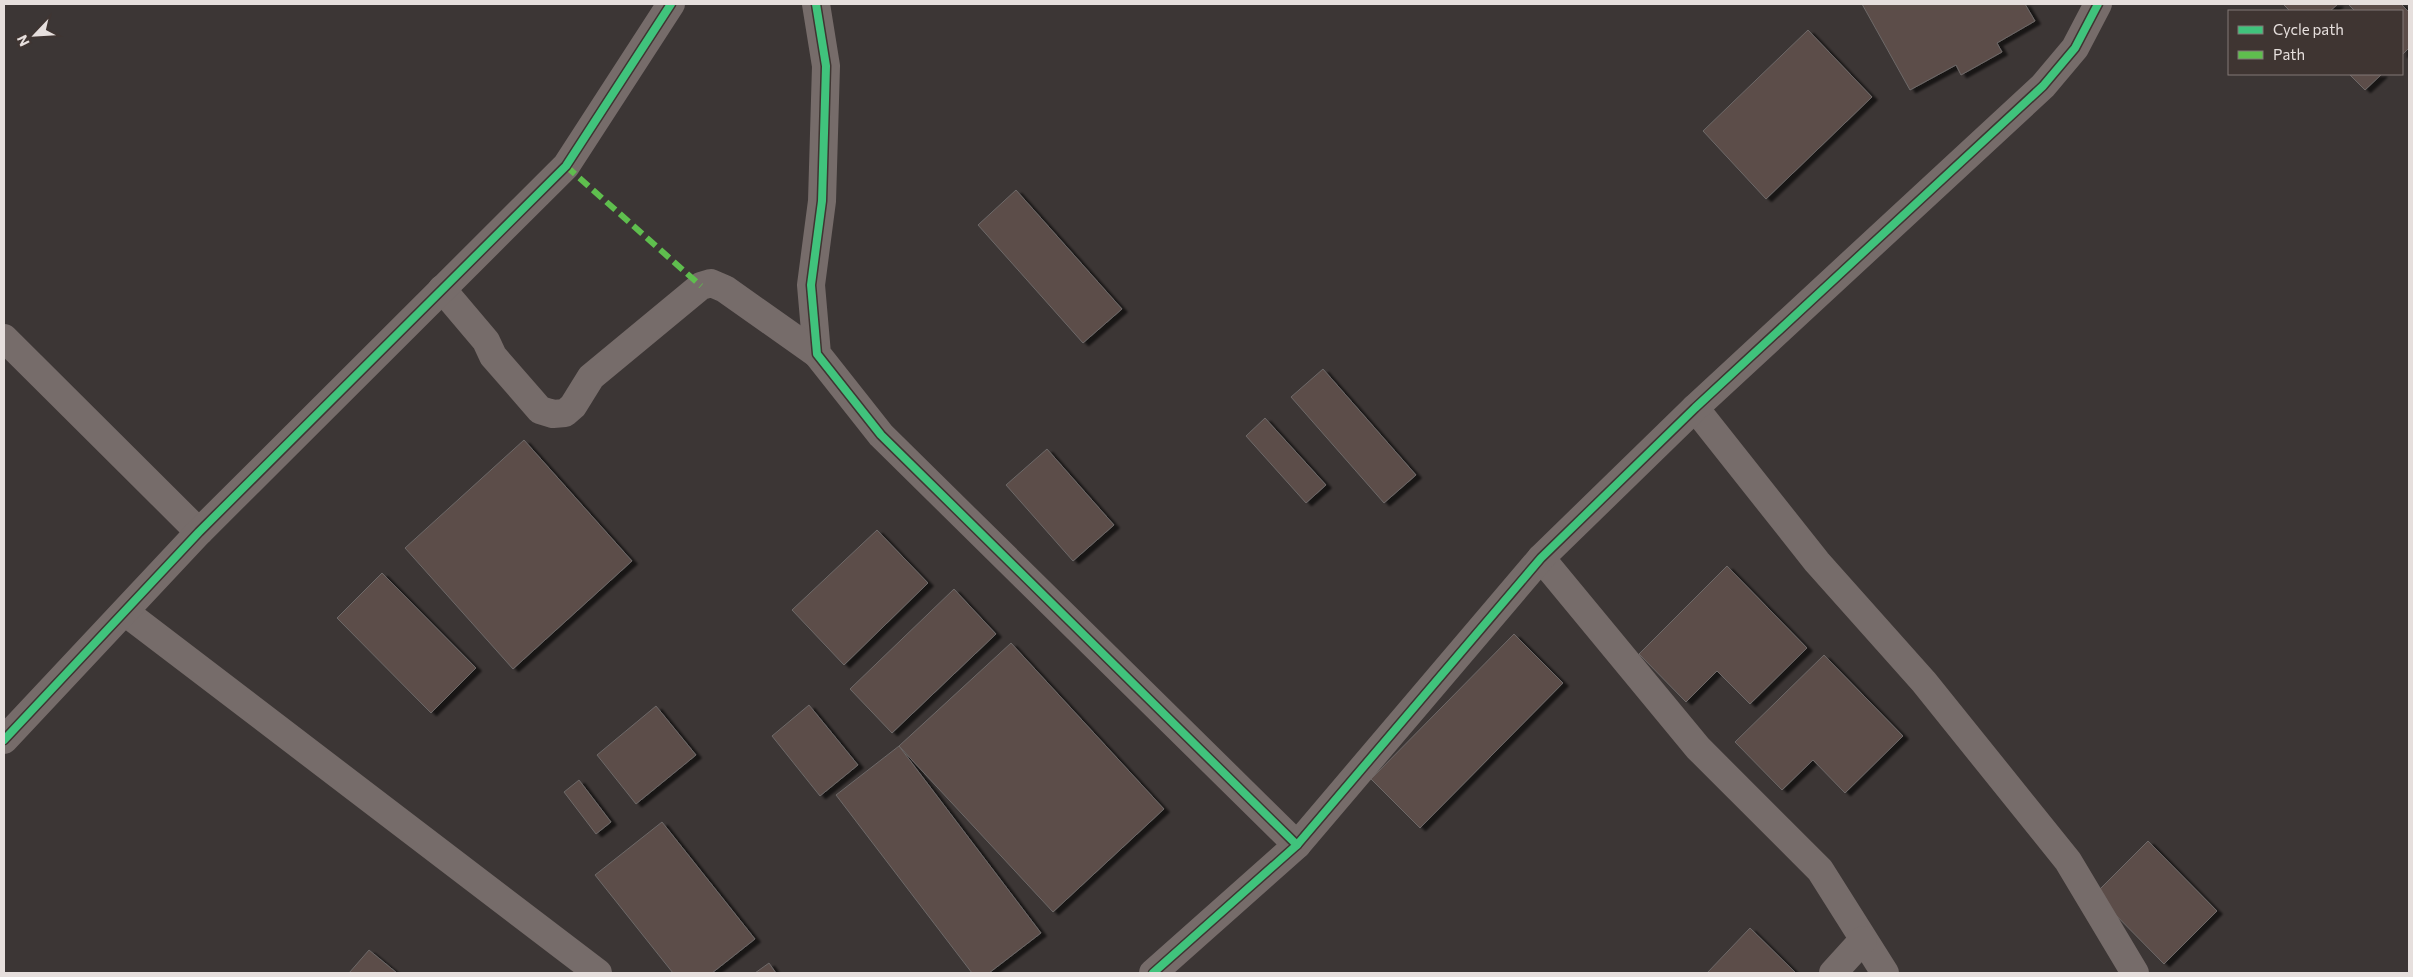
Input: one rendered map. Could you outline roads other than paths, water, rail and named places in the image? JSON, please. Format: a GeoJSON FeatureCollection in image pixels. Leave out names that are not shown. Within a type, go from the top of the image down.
{"type":"FeatureCollection","features":[{"type":"Feature","properties":{"kind":"street"},"geometry":{"type":"LineString","coordinates":[[4,740],[199,532],[566,166],[671,4]]}},
{"type":"Feature","properties":{"kind":"street"},"geometry":{"type":"LineString","coordinates":[[816,4],[826,66],[822,201],[811,285],[817,354]]}},
{"type":"Feature","properties":{"kind":"street"},"geometry":{"type":"LineString","coordinates":[[1153,973],[1297,845],[1541,558],[1695,408],[2043,86],[2075,48],[2092,8]]}},
{"type":"Feature","properties":{"kind":"street"},"geometry":{"type":"LineString","coordinates":[[442,290],[486,341],[493,356],[540,410],[553,414],[564,413],[574,406],[591,377],[701,286],[711,283],[726,288],[817,354],[881,435],[1297,845]]}},
{"type":"Feature","properties":{"kind":"street"},"geometry":{"type":"LineString","coordinates":[[4,338],[199,532]]}},
{"type":"Feature","properties":{"kind":"street"},"geometry":{"type":"LineString","coordinates":[[1695,408],[1818,562],[1924,682],[2068,861],[2135,973]]}},
{"type":"Feature","properties":{"kind":"street"},"geometry":{"type":"LineString","coordinates":[[1541,558],[1698,748],[1820,870],[1885,973]]}},
{"type":"Feature","properties":{"kind":"street"},"geometry":{"type":"LineString","coordinates":[[124,612],[598,973]]}},
{"type":"Feature","properties":{"kind":"street"},"geometry":{"type":"LineString","coordinates":[[1833,973],[1863,940]]}}]}
